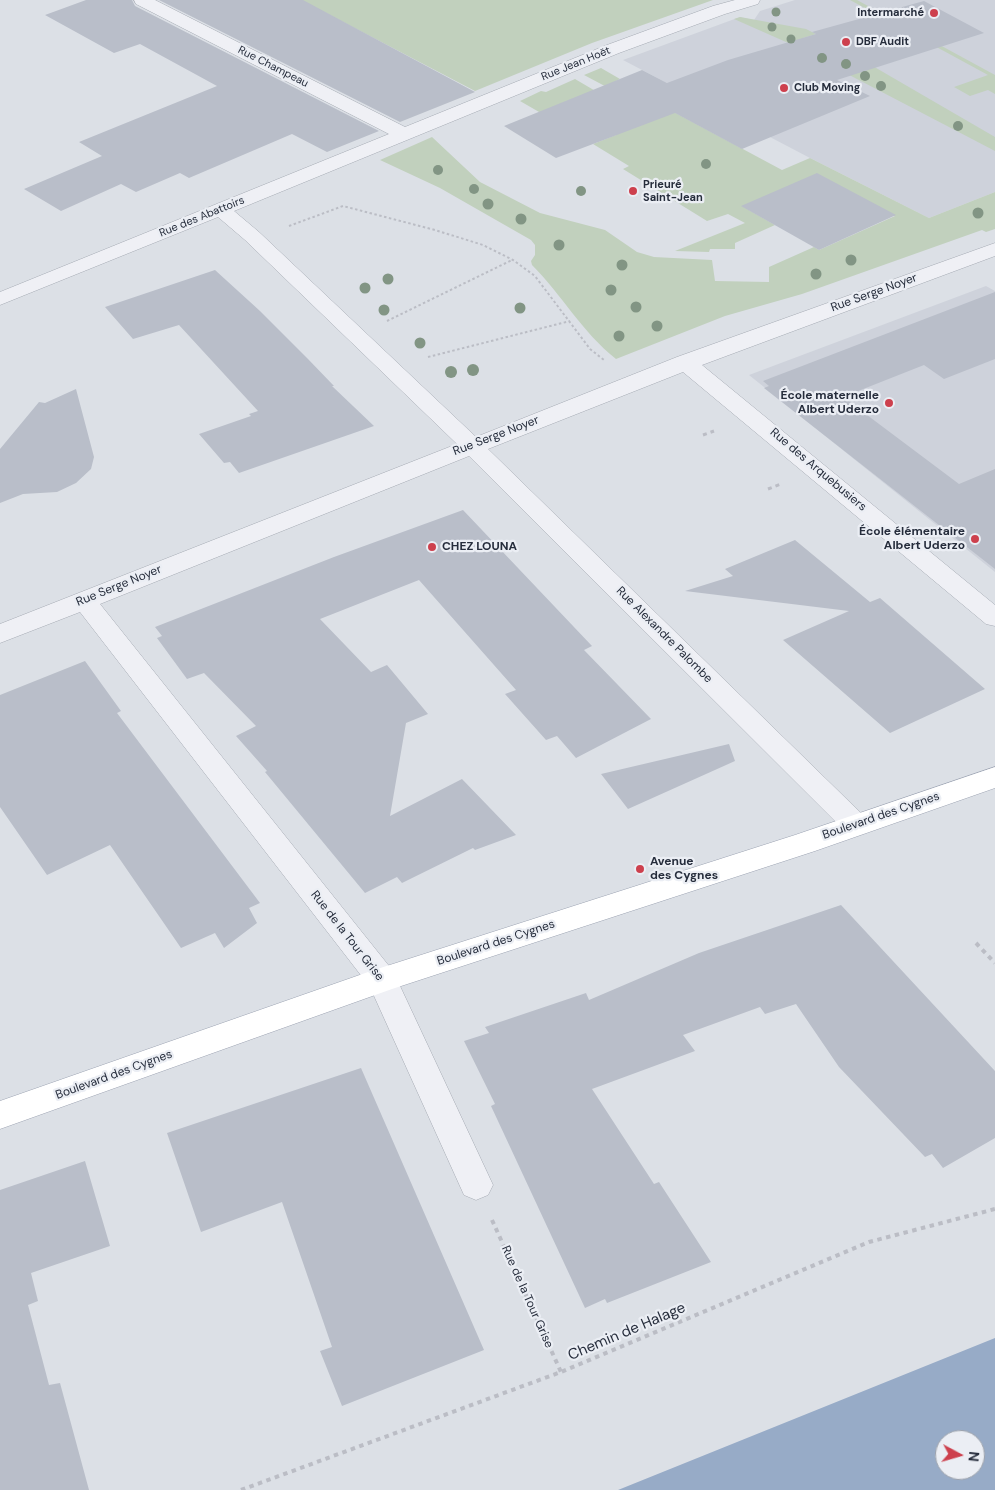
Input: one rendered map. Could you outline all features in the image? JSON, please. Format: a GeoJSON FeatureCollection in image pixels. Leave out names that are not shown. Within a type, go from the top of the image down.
{"type":"FeatureCollection","features":[{"type":"Feature","properties":{"kind":"main road","name":"Boulevard des Cygnes"},"geometry":{"type":"LineString","coordinates":[[0,1115],[382,980],[856,825],[995,777]]}},
{"type":"Feature","properties":{"kind":"street","name":"Rue Champeau"},"geometry":{"type":"LineString","coordinates":[[142,0],[404,134]]}},
{"type":"Feature","properties":{"kind":"street","name":"Rue Jean Hoët"},"geometry":{"type":"LineString","coordinates":[[404,134],[613,49],[719,10],[752,0]]}},
{"type":"Feature","properties":{"kind":"street","name":"Rue des Abattoirs"},"geometry":{"type":"LineString","coordinates":[[0,299],[404,134]]}},
{"type":"Feature","properties":{"kind":"street","name":"Rue Alexandre Palombe"},"geometry":{"type":"LineString","coordinates":[[220,209],[252,236],[471,446],[856,825]]}},
{"type":"Feature","properties":{"kind":"street","name":"Rue Serge Noyer"},"geometry":{"type":"LineString","coordinates":[[0,634],[632,382],[995,249]]}},
{"type":"Feature","properties":{"kind":"street","name":"Rue des Arquebusiers"},"geometry":{"type":"LineString","coordinates":[[685,362],[995,618]]}},
{"type":"Feature","properties":{"kind":"street","name":"Rue de la Tour Grise"},"geometry":{"type":"LineString","coordinates":[[84,600],[382,980],[476,1185]]}},
{"type":"Feature","properties":{"kind":"path"},"geometry":{"type":"LineString","coordinates":[[252,236],[272,228],[292,226],[343,206],[475,242],[513,260],[536,276],[590,349],[632,382]]}},
{"type":"Feature","properties":{"kind":"path"},"geometry":{"type":"LineString","coordinates":[[386,322],[513,260]]}},
{"type":"Feature","properties":{"kind":"path"},"geometry":{"type":"LineString","coordinates":[[427,357],[570,321]]}},
{"type":"Feature","properties":{"kind":"path"},"geometry":{"type":"LineString","coordinates":[[976,943],[995,963]]}},
{"type":"Feature","properties":{"kind":"path","name":"Rue de la Tour Grise"},"geometry":{"type":"LineString","coordinates":[[476,1185],[561,1372]]}},
{"type":"Feature","properties":{"kind":"path","name":"Chemin de Halage"},"geometry":{"type":"LineString","coordinates":[[242,1490],[561,1372],[868,1242],[995,1209]]}},
{"type":"Feature","properties":{"kind":"shaded area"},"geometry":{"type":"Polygon","coordinates":[[[795,0],[995,0],[995,192],[929,218],[623,60],[740,17],[754,20],[760,11],[795,0]]]}},
{"type":"Feature","properties":{"kind":"shaded area","name":"École maternelle Albert Uderzo"},"geometry":{"type":"Polygon","coordinates":[[[986,286],[995,291],[995,572],[749,375],[986,286]]]}},
{"type":"Feature","properties":{"kind":"green space"},"geometry":{"type":"Polygon","coordinates":[[[301,0],[713,0],[592,43],[475,91],[301,0]]]}},
{"type":"Feature","properties":{"kind":"green space"},"geometry":{"type":"Polygon","coordinates":[[[850,0],[857,0],[995,75],[995,94],[988,90],[970,96],[954,87],[988,75],[850,0]]]}},
{"type":"Feature","properties":{"kind":"green space"},"geometry":{"type":"Polygon","coordinates":[[[740,17],[806,29],[816,34],[803,38],[852,54],[995,137],[995,151],[786,42],[734,19],[740,17]]]}},
{"type":"Feature","properties":{"kind":"green space"},"geometry":{"type":"Polygon","coordinates":[[[601,68],[620,79],[616,81],[782,170],[810,158],[929,218],[995,192],[995,229],[986,232],[982,230],[802,294],[725,316],[616,359],[582,325],[532,265],[531,261],[535,255],[535,245],[531,240],[440,188],[380,160],[432,137],[480,182],[540,213],[605,230],[637,252],[654,257],[712,260],[715,281],[769,282],[769,267],[814,247],[819,250],[895,216],[742,206],[775,225],[735,243],[735,249],[710,249],[709,252],[675,251],[745,223],[728,214],[707,221],[623,169],[629,166],[593,144],[616,135],[546,116],[520,101],[575,79],[638,116],[650,110],[584,75],[601,68]]]}},
{"type":"Feature","properties":{"kind":"water"},"geometry":{"type":"Polygon","coordinates":[[[995,1338],[995,1490],[618,1490],[995,1338]]]}},
{"type":"Feature","properties":{"kind":"building"},"geometry":{"type":"Polygon","coordinates":[[[86,0],[132,0],[135,6],[379,131],[327,152],[292,134],[189,178],[180,173],[136,192],[121,184],[61,211],[24,189],[102,156],[79,142],[217,86],[140,44],[114,53],[45,15],[86,0]]]}},
{"type":"Feature","properties":{"kind":"building"},"geometry":{"type":"Polygon","coordinates":[[[159,0],[303,0],[475,92],[400,122],[159,0]]]}},
{"type":"Feature","properties":{"kind":"building"},"geometry":{"type":"Polygon","coordinates":[[[924,1],[984,33],[837,80],[870,96],[742,149],[675,113],[556,158],[504,126],[642,70],[667,83],[728,60],[816,34],[812,32],[924,1]]]}},
{"type":"Feature","properties":{"kind":"building"},"geometry":{"type":"Polygon","coordinates":[[[817,173],[896,215],[819,250],[741,206],[817,173]]]}},
{"type":"Feature","properties":{"kind":"building"},"geometry":{"type":"Polygon","coordinates":[[[215,270],[260,311],[334,386],[332,386],[374,426],[239,473],[230,462],[224,463],[199,434],[251,416],[249,414],[258,411],[179,325],[133,339],[105,307],[215,270]]]}},
{"type":"Feature","properties":{"kind":"building"},"geometry":{"type":"Polygon","coordinates":[[[995,292],[995,359],[944,379],[924,365],[843,397],[959,484],[995,469],[995,569],[764,388],[769,386],[763,381],[995,292]]]}},
{"type":"Feature","properties":{"kind":"building"},"geometry":{"type":"Polygon","coordinates":[[[76,389],[94,457],[91,469],[76,483],[57,492],[23,494],[0,503],[0,449],[39,402],[45,403],[76,389]]]}},
{"type":"Feature","properties":{"kind":"building"},"geometry":{"type":"Polygon","coordinates":[[[463,510],[592,646],[584,650],[651,719],[576,758],[557,736],[546,740],[505,694],[516,690],[419,580],[320,619],[371,672],[387,665],[428,714],[406,723],[390,816],[462,779],[516,835],[475,850],[473,848],[402,883],[397,877],[365,893],[265,772],[267,771],[236,736],[256,726],[204,673],[187,679],[157,638],[162,636],[155,627],[334,557],[463,510]]]}},
{"type":"Feature","properties":{"kind":"building"},"geometry":{"type":"Polygon","coordinates":[[[795,540],[870,602],[880,598],[985,689],[890,733],[783,640],[849,611],[685,591],[733,576],[725,569],[795,540]]]}},
{"type":"Feature","properties":{"kind":"building"},"geometry":{"type":"Polygon","coordinates":[[[85,661],[121,711],[117,713],[260,903],[249,908],[257,923],[224,948],[215,933],[181,948],[110,845],[47,875],[0,807],[0,695],[85,661]]]}},
{"type":"Feature","properties":{"kind":"building"},"geometry":{"type":"Polygon","coordinates":[[[729,744],[735,761],[628,809],[601,774],[729,744]]]}},
{"type":"Feature","properties":{"kind":"building"},"geometry":{"type":"Polygon","coordinates":[[[841,905],[995,1071],[995,1138],[943,1168],[932,1154],[925,1157],[839,1067],[796,1004],[765,1014],[760,1007],[683,1035],[695,1051],[592,1089],[654,1184],[659,1182],[711,1262],[607,1303],[605,1299],[585,1308],[491,1106],[495,1104],[464,1041],[489,1033],[485,1027],[586,993],[589,1000],[699,953],[841,905]]]}},
{"type":"Feature","properties":{"kind":"building"},"geometry":{"type":"Polygon","coordinates":[[[361,1068],[484,1350],[342,1406],[320,1351],[332,1347],[282,1202],[201,1232],[167,1133],[361,1068]]]}},
{"type":"Feature","properties":{"kind":"building"},"geometry":{"type":"Polygon","coordinates":[[[85,1161],[110,1246],[31,1273],[38,1301],[28,1305],[49,1385],[60,1383],[89,1490],[0,1490],[0,1190],[85,1161]]]}},
{"type":"Feature","properties":{"kind":"place","name":"Intermarché"},"geometry":{"type":"Point","coordinates":[934,13]}},
{"type":"Feature","properties":{"kind":"place","name":"DBF Audit"},"geometry":{"type":"Point","coordinates":[846,42]}},
{"type":"Feature","properties":{"kind":"place","name":"Club Moving"},"geometry":{"type":"Point","coordinates":[784,88]}},
{"type":"Feature","properties":{"kind":"place","name":"Prieuré Saint-Jean"},"geometry":{"type":"Point","coordinates":[633,191]}},
{"type":"Feature","properties":{"kind":"place","name":"École maternelle Albert Uderzo"},"geometry":{"type":"Point","coordinates":[889,403]}},
{"type":"Feature","properties":{"kind":"place","name":"École élémentaire Albert Uderzo"},"geometry":{"type":"Point","coordinates":[975,539]}},
{"type":"Feature","properties":{"kind":"place","name":"CHEZ LOUNA"},"geometry":{"type":"Point","coordinates":[432,547]}},
{"type":"Feature","properties":{"kind":"place","name":"Avenue des Cygnes"},"geometry":{"type":"Point","coordinates":[640,869]}}]}
